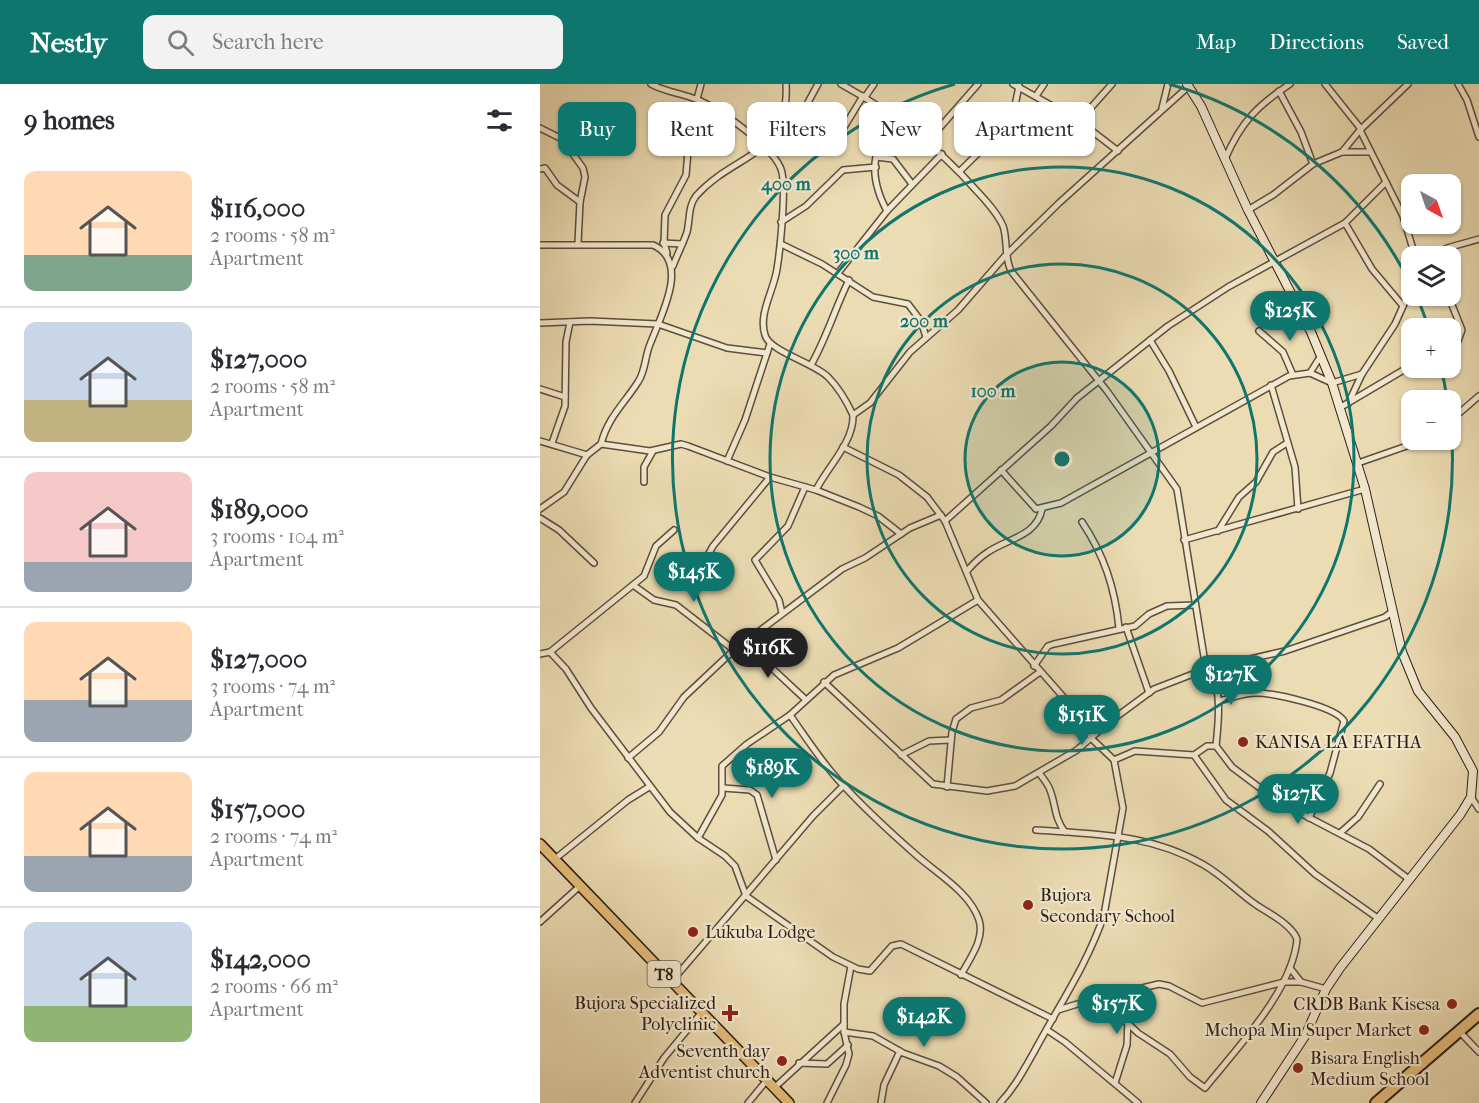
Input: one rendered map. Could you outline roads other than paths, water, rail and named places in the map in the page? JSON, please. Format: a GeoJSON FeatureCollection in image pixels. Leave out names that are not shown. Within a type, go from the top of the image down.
{"type":"FeatureCollection","features":[{"type":"Feature","properties":{"kind":"highway"},"geometry":{"type":"LineString","coordinates":[[1377,1103],[1479,1014]]}},
{"type":"Feature","properties":{"kind":"main road","name":"T8"},"geometry":{"type":"LineString","coordinates":[[540,844],[789,1103]]}},
{"type":"Feature","properties":{"kind":"street"},"geometry":{"type":"LineString","coordinates":[[651,84],[699,100],[747,132]]}},
{"type":"Feature","properties":{"kind":"street"},"geometry":{"type":"LineString","coordinates":[[672,268],[664,243],[665,214],[686,175],[688,151],[701,84]]}},
{"type":"Feature","properties":{"kind":"street"},"geometry":{"type":"LineString","coordinates":[[784,102],[786,84]]}},
{"type":"Feature","properties":{"kind":"street"},"geometry":{"type":"LineString","coordinates":[[808,102],[818,84]]}},
{"type":"Feature","properties":{"kind":"street"},"geometry":{"type":"LineString","coordinates":[[841,84],[872,102]]}},
{"type":"Feature","properties":{"kind":"street"},"geometry":{"type":"LineString","coordinates":[[847,123],[874,84]]}},
{"type":"Feature","properties":{"kind":"street"},"geometry":{"type":"LineString","coordinates":[[942,125],[978,84]]}},
{"type":"Feature","properties":{"kind":"street"},"geometry":{"type":"LineString","coordinates":[[1036,96],[1044,84]]}},
{"type":"Feature","properties":{"kind":"street"},"geometry":{"type":"LineString","coordinates":[[1095,102],[1112,84]]}},
{"type":"Feature","properties":{"kind":"street"},"geometry":{"type":"LineString","coordinates":[[1161,109],[1168,84]]}},
{"type":"Feature","properties":{"kind":"street"},"geometry":{"type":"LineString","coordinates":[[1225,159],[1236,134],[1247,117],[1290,84]]}},
{"type":"Feature","properties":{"kind":"street"},"geometry":{"type":"LineString","coordinates":[[1324,84],[1360,130],[1409,232],[1412,246]]}},
{"type":"Feature","properties":{"kind":"street"},"geometry":{"type":"LineString","coordinates":[[1342,152],[1360,130],[1408,84]]}},
{"type":"Feature","properties":{"kind":"street"},"geometry":{"type":"LineString","coordinates":[[1458,84],[1467,100],[1479,137]]}},
{"type":"Feature","properties":{"kind":"street"},"geometry":{"type":"LineString","coordinates":[[960,171],[1012,120],[1016,85],[1046,102]]}},
{"type":"Feature","properties":{"kind":"street"},"geometry":{"type":"LineString","coordinates":[[853,415],[870,403],[903,360],[958,310],[1005,256],[1081,182],[1118,151],[1188,85],[1344,405],[1402,652],[1418,691],[1455,737],[1476,769],[1471,797],[1448,832],[1326,989],[1305,1036],[1261,1103]]}},
{"type":"Feature","properties":{"kind":"street"},"geometry":{"type":"LineString","coordinates":[[1279,92],[1301,132],[1313,164]]}},
{"type":"Feature","properties":{"kind":"street"},"geometry":{"type":"LineString","coordinates":[[540,128],[562,139],[579,159],[585,177],[580,202],[578,243]]}},
{"type":"Feature","properties":{"kind":"street"},"geometry":{"type":"LineString","coordinates":[[1095,134],[1118,151]]}},
{"type":"Feature","properties":{"kind":"street"},"geometry":{"type":"LineString","coordinates":[[1248,210],[1273,195],[1313,164],[1342,152],[1370,152]]}},
{"type":"Feature","properties":{"kind":"street"},"geometry":{"type":"LineString","coordinates":[[942,154],[960,171],[997,215],[1005,235],[1005,256],[1011,271],[1099,381],[1177,489],[1195,605],[1209,669],[1219,701],[1216,746],[1232,767],[1285,805],[1350,838],[1385,859],[1410,880]]}},
{"type":"Feature","properties":{"kind":"street"},"geometry":{"type":"LineString","coordinates":[[540,508],[564,492],[587,455],[601,444],[612,416],[640,380],[658,324],[672,268],[682,244],[690,208],[696,196],[751,156]]}},
{"type":"Feature","properties":{"kind":"street"},"geometry":{"type":"LineString","coordinates":[[773,156],[782,174],[781,244],[777,271],[763,322],[764,334],[770,344],[811,365],[828,377],[853,415],[851,429],[843,447],[816,490]]}},
{"type":"Feature","properties":{"kind":"street"},"geometry":{"type":"LineString","coordinates":[[838,273],[887,211],[940,156]]}},
{"type":"Feature","properties":{"kind":"street"},"geometry":{"type":"LineString","coordinates":[[887,211],[876,188],[876,157],[893,159],[912,184]]}},
{"type":"Feature","properties":{"kind":"street"},"geometry":{"type":"LineString","coordinates":[[781,222],[806,206],[843,170],[876,167]]}},
{"type":"Feature","properties":{"kind":"street"},"geometry":{"type":"LineString","coordinates":[[540,169],[545,168],[556,184],[580,202]]}},
{"type":"Feature","properties":{"kind":"street"},"geometry":{"type":"LineString","coordinates":[[628,758],[659,732],[684,698],[734,650],[782,613],[842,569],[901,534],[943,518],[1001,470],[1099,381],[1150,340],[1203,302],[1293,249],[1345,223],[1386,182]]}},
{"type":"Feature","properties":{"kind":"street"},"geometry":{"type":"LineString","coordinates":[[1345,223],[1372,269],[1401,304]]}},
{"type":"Feature","properties":{"kind":"street"},"geometry":{"type":"LineString","coordinates":[[1454,246],[1479,239]]}},
{"type":"Feature","properties":{"kind":"street"},"geometry":{"type":"LineString","coordinates":[[540,245],[682,244]]}},
{"type":"Feature","properties":{"kind":"street"},"geometry":{"type":"LineString","coordinates":[[781,244],[838,273],[873,297],[908,304],[921,321],[926,337]]}},
{"type":"Feature","properties":{"kind":"street"},"geometry":{"type":"LineString","coordinates":[[653,245],[667,253]]}},
{"type":"Feature","properties":{"kind":"street"},"geometry":{"type":"LineString","coordinates":[[811,365],[826,338],[836,306],[849,280]]}},
{"type":"Feature","properties":{"kind":"street"},"geometry":{"type":"LineString","coordinates":[[1344,405],[1362,374],[1386,341],[1403,306]]}},
{"type":"Feature","properties":{"kind":"street"},"geometry":{"type":"LineString","coordinates":[[540,323],[590,321],[658,324],[727,348],[767,353]]}},
{"type":"Feature","properties":{"kind":"street"},"geometry":{"type":"LineString","coordinates":[[552,443],[565,406],[566,342],[570,322]]}},
{"type":"Feature","properties":{"kind":"street"},"geometry":{"type":"LineString","coordinates":[[645,324],[654,335]]}},
{"type":"Feature","properties":{"kind":"street"},"geometry":{"type":"LineString","coordinates":[[1259,331],[1283,352],[1293,375]]}},
{"type":"Feature","properties":{"kind":"street"},"geometry":{"type":"LineString","coordinates":[[1150,340],[1169,371],[1196,427]]}},
{"type":"Feature","properties":{"kind":"street"},"geometry":{"type":"LineString","coordinates":[[727,461],[745,420],[770,344]]}},
{"type":"Feature","properties":{"kind":"street"},"geometry":{"type":"LineString","coordinates":[[1310,373],[1321,355]]}},
{"type":"Feature","properties":{"kind":"street"},"geometry":{"type":"LineString","coordinates":[[1344,405],[1401,371]]}},
{"type":"Feature","properties":{"kind":"street"},"geometry":{"type":"LineString","coordinates":[[1001,470],[1036,509],[1042,509],[1061,503],[1271,385],[1293,375],[1310,373],[1332,383],[1362,374]]}},
{"type":"Feature","properties":{"kind":"street"},"geometry":{"type":"LineString","coordinates":[[1271,385],[1295,467],[1298,509]]}},
{"type":"Feature","properties":{"kind":"street"},"geometry":{"type":"LineString","coordinates":[[540,389],[565,397]]}},
{"type":"Feature","properties":{"kind":"street"},"geometry":{"type":"LineString","coordinates":[[1461,412],[1479,396]]}},
{"type":"Feature","properties":{"kind":"street"},"geometry":{"type":"LineString","coordinates":[[540,441],[587,455]]}},
{"type":"Feature","properties":{"kind":"street"},"geometry":{"type":"LineString","coordinates":[[1218,531],[1239,497],[1256,482],[1273,452],[1287,443]]}},
{"type":"Feature","properties":{"kind":"street"},"geometry":{"type":"LineString","coordinates":[[601,444],[652,451],[681,444],[770,477],[816,490],[869,512],[901,534]]}},
{"type":"Feature","properties":{"kind":"street"},"geometry":{"type":"LineString","coordinates":[[843,447],[916,486],[943,518],[978,600],[1073,708],[1092,739],[1114,760],[1124,808],[1098,931],[1058,1011],[1019,1081],[1000,1103]]}},
{"type":"Feature","properties":{"kind":"street"},"geometry":{"type":"LineString","coordinates":[[1358,463],[1401,448]]}},
{"type":"Feature","properties":{"kind":"street"},"geometry":{"type":"LineString","coordinates":[[644,483],[644,467],[652,451]]}},
{"type":"Feature","properties":{"kind":"street"},"geometry":{"type":"LineString","coordinates":[[705,570],[709,552],[770,477]]}},
{"type":"Feature","properties":{"kind":"street"},"geometry":{"type":"LineString","coordinates":[[782,613],[779,600],[755,560],[788,525],[805,487]]}},
{"type":"Feature","properties":{"kind":"street"},"geometry":{"type":"LineString","coordinates":[[1184,540],[1365,489]]}},
{"type":"Feature","properties":{"kind":"street"},"geometry":{"type":"LineString","coordinates":[[967,571],[989,551],[1026,532],[1040,518],[1042,509]]}},
{"type":"Feature","properties":{"kind":"street"},"geometry":{"type":"LineString","coordinates":[[540,518],[560,530],[594,563]]}},
{"type":"Feature","properties":{"kind":"street"},"geometry":{"type":"LineString","coordinates":[[1082,522],[1106,564],[1116,603],[1119,628]]}},
{"type":"Feature","properties":{"kind":"street"},"geometry":{"type":"LineString","coordinates":[[540,654],[550,652],[633,585],[647,572],[659,541],[674,530]]}},
{"type":"Feature","properties":{"kind":"street"},"geometry":{"type":"LineString","coordinates":[[633,585],[654,600],[669,602],[688,613],[734,650]]}},
{"type":"Feature","properties":{"kind":"street"},"geometry":{"type":"LineString","coordinates":[[698,838],[717,808],[723,788],[722,771],[726,761],[790,715],[824,682],[842,670],[898,648],[978,600]]}},
{"type":"Feature","properties":{"kind":"street"},"geometry":{"type":"LineString","coordinates":[[1034,666],[1048,646],[1138,625],[1149,614],[1167,606],[1195,605]]}},
{"type":"Feature","properties":{"kind":"street"},"geometry":{"type":"LineString","coordinates":[[824,682],[933,784],[947,788],[1001,790],[1015,786],[1040,773],[1092,739],[1108,723],[1149,693],[1209,669],[1285,651],[1385,617],[1393,611]]}},
{"type":"Feature","properties":{"kind":"street"},"geometry":{"type":"LineString","coordinates":[[1126,627],[1149,693]]}},
{"type":"Feature","properties":{"kind":"street"},"geometry":{"type":"LineString","coordinates":[[745,643],[805,699]]}},
{"type":"Feature","properties":{"kind":"street"},"geometry":{"type":"LineString","coordinates":[[550,652],[566,669],[649,787],[698,838],[725,856],[735,866],[746,896],[833,957],[851,966],[870,971],[896,943],[1053,1019]]}},
{"type":"Feature","properties":{"kind":"street"},"geometry":{"type":"LineString","coordinates":[[947,788],[951,740],[956,719],[971,708],[1000,700],[1040,672]]}},
{"type":"Feature","properties":{"kind":"street"},"geometry":{"type":"LineString","coordinates":[[1219,701],[1241,694],[1265,694],[1316,705],[1341,717],[1344,721],[1330,773],[1310,818]]}},
{"type":"Feature","properties":{"kind":"street"},"geometry":{"type":"LineString","coordinates":[[790,715],[825,765],[843,786],[897,838],[957,889],[976,911],[980,923],[979,941],[961,975]]}},
{"type":"Feature","properties":{"kind":"street"},"geometry":{"type":"LineString","coordinates":[[901,754],[929,741],[951,740]]}},
{"type":"Feature","properties":{"kind":"street"},"geometry":{"type":"LineString","coordinates":[[1114,760],[1136,751],[1194,755],[1208,746],[1216,746]]}},
{"type":"Feature","properties":{"kind":"street"},"geometry":{"type":"LineString","coordinates":[[1194,755],[1226,800],[1268,831],[1315,874],[1379,919]]}},
{"type":"Feature","properties":{"kind":"street"},"geometry":{"type":"LineString","coordinates":[[1040,773],[1050,789],[1058,823],[1065,831]]}},
{"type":"Feature","properties":{"kind":"street"},"geometry":{"type":"LineString","coordinates":[[1340,833],[1349,827],[1380,784]]}},
{"type":"Feature","properties":{"kind":"street"},"geometry":{"type":"LineString","coordinates":[[672,981],[843,786]]}},
{"type":"Feature","properties":{"kind":"street"},"geometry":{"type":"LineString","coordinates":[[555,859],[628,800],[649,787]]}},
{"type":"Feature","properties":{"kind":"street"},"geometry":{"type":"LineString","coordinates":[[723,788],[750,790],[757,795],[776,860]]}},
{"type":"Feature","properties":{"kind":"street"},"geometry":{"type":"LineString","coordinates":[[1471,797],[1479,809]]}},
{"type":"Feature","properties":{"kind":"street"},"geometry":{"type":"LineString","coordinates":[[1349,827],[1350,838]]}},
{"type":"Feature","properties":{"kind":"street"},"geometry":{"type":"LineString","coordinates":[[1036,830],[1118,835],[1149,841],[1184,854],[1207,867],[1284,924],[1297,939],[1284,982],[1205,1088],[1190,1077],[1170,1054],[1138,1033],[1130,1024],[1105,1007],[1087,1000]]}},
{"type":"Feature","properties":{"kind":"street"},"geometry":{"type":"LineString","coordinates":[[540,922],[581,885]]}},
{"type":"Feature","properties":{"kind":"street"},"geometry":{"type":"LineString","coordinates":[[827,1103],[846,1065],[848,1045],[844,1032],[845,990],[851,966]]}},
{"type":"Feature","properties":{"kind":"street"},"geometry":{"type":"LineString","coordinates":[[1290,968],[1301,982]]}},
{"type":"Feature","properties":{"kind":"street"},"geometry":{"type":"LineString","coordinates":[[1058,1011],[1087,1000],[1129,989],[1164,985],[1202,1003],[1284,982],[1301,982],[1326,989]]}},
{"type":"Feature","properties":{"kind":"street"},"geometry":{"type":"LineString","coordinates":[[1115,1083],[1127,1045],[1130,1024],[1129,989]]}},
{"type":"Feature","properties":{"kind":"street"},"geometry":{"type":"LineString","coordinates":[[635,1103],[664,1058],[702,1012]]}},
{"type":"Feature","properties":{"kind":"street"},"geometry":{"type":"LineString","coordinates":[[748,1103],[800,1063],[844,1024]]}},
{"type":"Feature","properties":{"kind":"street"},"geometry":{"type":"LineString","coordinates":[[1047,1030],[1138,1103]]}},
{"type":"Feature","properties":{"kind":"street"},"geometry":{"type":"LineString","coordinates":[[1459,1031],[1479,1052]]}},
{"type":"Feature","properties":{"kind":"street"},"geometry":{"type":"LineString","coordinates":[[844,1032],[873,1035],[900,1051],[948,1071],[986,1103]]}},
{"type":"Feature","properties":{"kind":"street"},"geometry":{"type":"LineString","coordinates":[[800,1063],[827,1064],[848,1045]]}},
{"type":"Feature","properties":{"kind":"street"},"geometry":{"type":"LineString","coordinates":[[881,1103],[884,1085],[900,1051]]}},
{"type":"Feature","properties":{"kind":"place","name":"KANISA LA EFATHA"},"geometry":{"type":"Point","coordinates":[1243,742]}},
{"type":"Feature","properties":{"kind":"place","name":"Bujora Secondary School"},"geometry":{"type":"Point","coordinates":[1028,905]}},
{"type":"Feature","properties":{"kind":"place","name":"Lukuba Lodge"},"geometry":{"type":"Point","coordinates":[693,932]}},
{"type":"Feature","properties":{"kind":"place","name":"CRDB Bank Kisesa"},"geometry":{"type":"Point","coordinates":[1452,1004]}},
{"type":"Feature","properties":{"kind":"place","name":"Bujora Specialized Polyclinic"},"geometry":{"type":"Point","coordinates":[730,1013]}},
{"type":"Feature","properties":{"kind":"place","name":"Mchopa Min Super Market"},"geometry":{"type":"Point","coordinates":[1424,1030]}},
{"type":"Feature","properties":{"kind":"place","name":"Seventh day Adventist church"},"geometry":{"type":"Point","coordinates":[782,1061]}},
{"type":"Feature","properties":{"kind":"place","name":"Bisara English Medium School"},"geometry":{"type":"Point","coordinates":[1298,1068]}}]}
